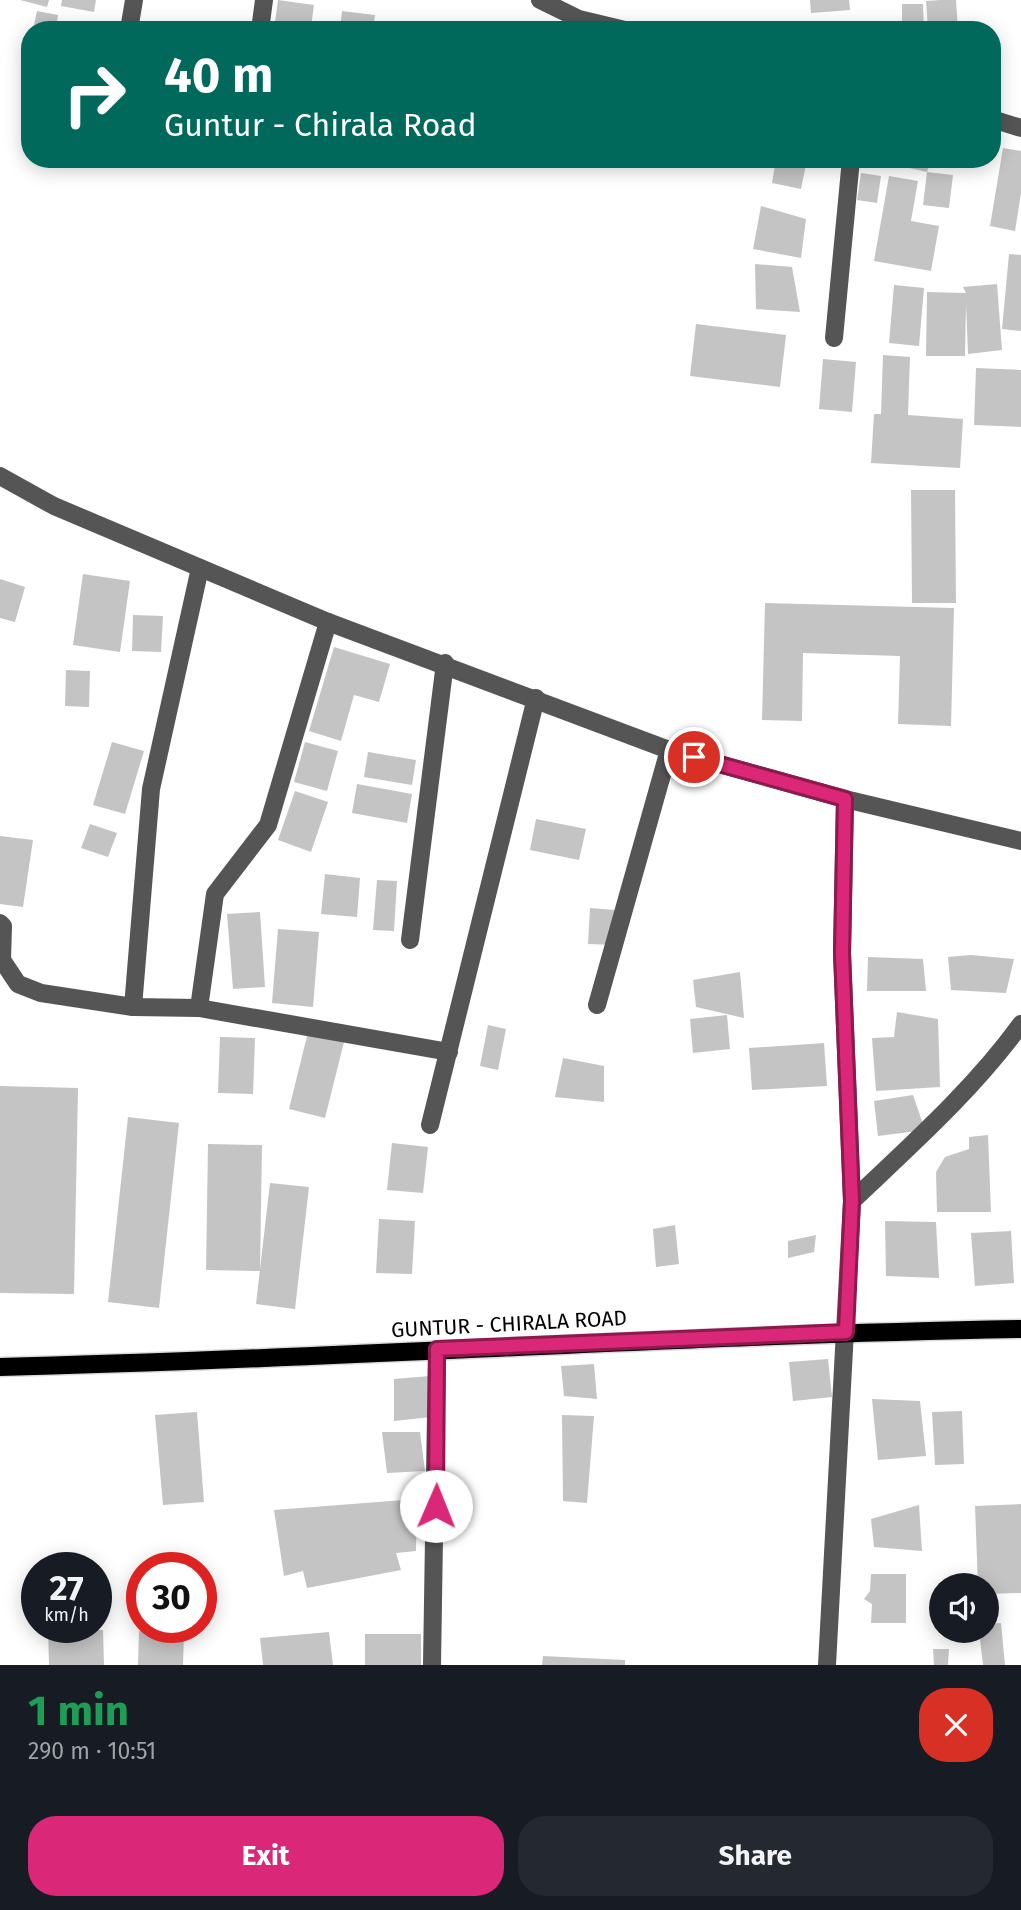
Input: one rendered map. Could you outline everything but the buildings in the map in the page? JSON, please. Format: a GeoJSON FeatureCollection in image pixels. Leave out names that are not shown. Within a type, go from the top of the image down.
{"type":"FeatureCollection","features":[{"type":"Feature","properties":{"kind":"main road","name":"GUNTUR - CHIRALA ROAD"},"geometry":{"type":"LineString","coordinates":[[0,1367],[223,1362],[437,1349],[846,1332],[1021,1329]]}},
{"type":"Feature","properties":{"kind":"street"},"geometry":{"type":"LineString","coordinates":[[130,21],[134,0]]}},
{"type":"Feature","properties":{"kind":"street"},"geometry":{"type":"LineString","coordinates":[[261,21],[264,0]]}},
{"type":"Feature","properties":{"kind":"street"},"geometry":{"type":"LineString","coordinates":[[540,0],[587,21]]}},
{"type":"Feature","properties":{"kind":"street"},"geometry":{"type":"LineString","coordinates":[[1001,122],[1021,128]]}},
{"type":"Feature","properties":{"kind":"street"},"geometry":{"type":"LineString","coordinates":[[834,338],[850,168]]}},
{"type":"Feature","properties":{"kind":"street"},"geometry":{"type":"LineString","coordinates":[[0,476],[54,506],[328,622],[445,663],[669,750],[845,799],[1021,841]]}},
{"type":"Feature","properties":{"kind":"street"},"geometry":{"type":"LineString","coordinates":[[133,1007],[151,789],[200,568]]}},
{"type":"Feature","properties":{"kind":"street"},"geometry":{"type":"LineString","coordinates":[[199,1008],[215,894],[268,825],[328,622]]}},
{"type":"Feature","properties":{"kind":"street"},"geometry":{"type":"LineString","coordinates":[[410,940],[445,663]]}},
{"type":"Feature","properties":{"kind":"street"},"geometry":{"type":"LineString","coordinates":[[430,1125],[537,698]]}},
{"type":"Feature","properties":{"kind":"street"},"geometry":{"type":"LineString","coordinates":[[597,1005],[669,750]]}},
{"type":"Feature","properties":{"kind":"street"},"geometry":{"type":"LineString","coordinates":[[827,1665],[852,1201],[842,953],[845,799]]}},
{"type":"Feature","properties":{"kind":"street"},"geometry":{"type":"LineString","coordinates":[[0,923],[3,926],[2,960],[18,984],[41,993],[133,1007],[199,1008],[449,1052]]}},
{"type":"Feature","properties":{"kind":"street"},"geometry":{"type":"LineString","coordinates":[[852,1201],[950,1108],[1021,1024]]}},
{"type":"Feature","properties":{"kind":"street"},"geometry":{"type":"LineString","coordinates":[[432,1665],[437,1349]]}},
{"type":"Feature","properties":{"kind":"route"},"geometry":{"type":"LineString","coordinates":[[436,1506],[437,1349],[846,1332],[852,1201],[842,953],[845,799],[694,757]]}}]}
